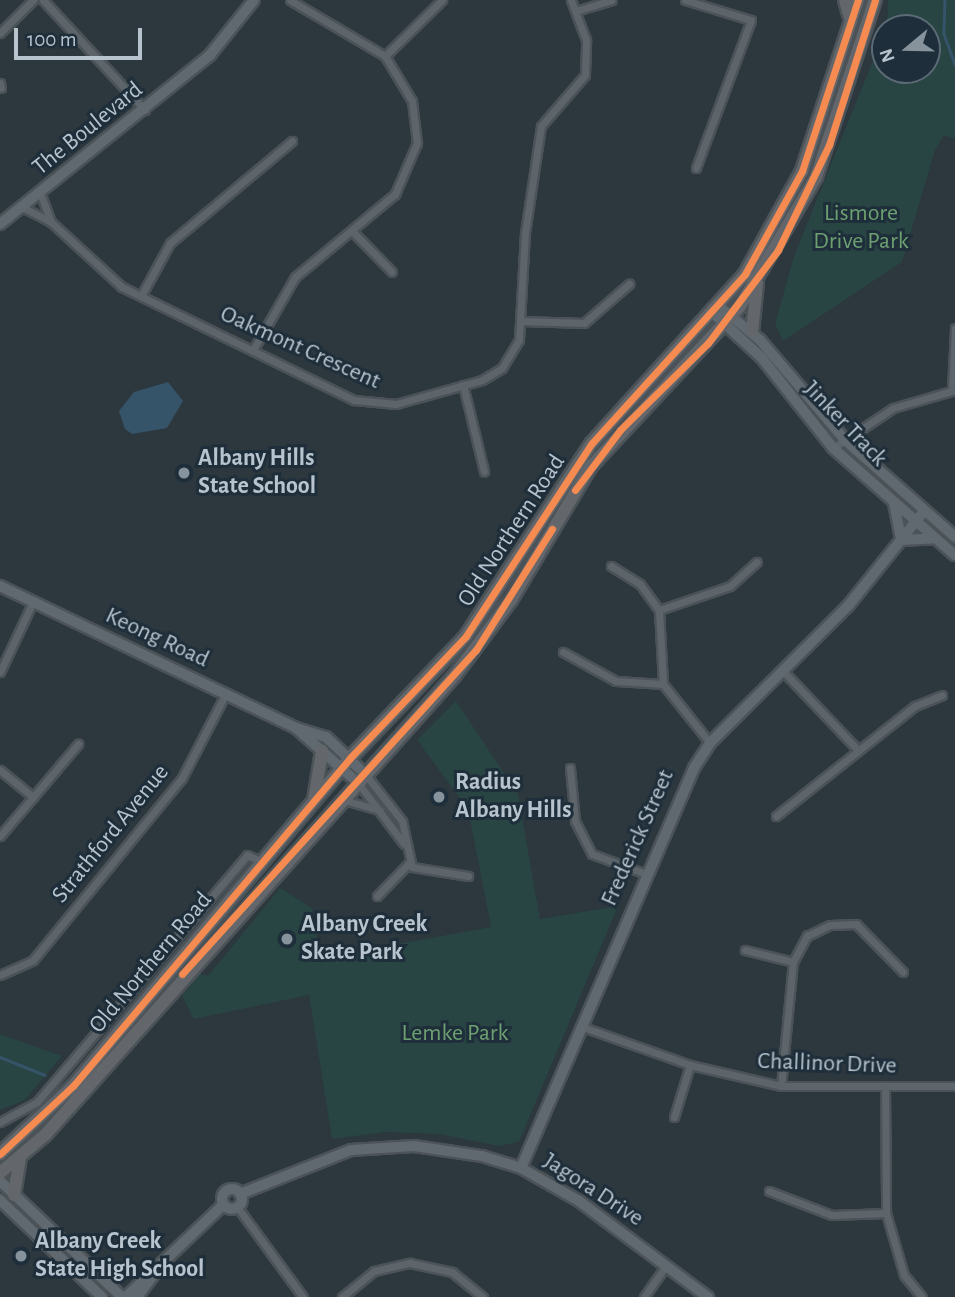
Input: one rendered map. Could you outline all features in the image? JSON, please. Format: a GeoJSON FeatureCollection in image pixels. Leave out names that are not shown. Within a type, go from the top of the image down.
{"type":"FeatureCollection","features":[{"type":"Feature","properties":{"kind":"highway"},"geometry":{"type":"LineString","coordinates":[[845,0],[851,21]]}},
{"type":"Feature","properties":{"kind":"highway","name":"Old Northern Road"},"geometry":{"type":"LineString","coordinates":[[0,1154],[73,1086],[346,762],[466,636],[592,443],[717,310],[790,197],[858,0]]}},
{"type":"Feature","properties":{"kind":"highway","name":"Old Northern Road"},"geometry":{"type":"LineString","coordinates":[[0,1173],[20,1158],[476,650],[604,449],[728,319],[757,283],[816,177],[875,0]]}},
{"type":"Feature","properties":{"kind":"highway"},"geometry":{"type":"LineString","coordinates":[[752,332],[757,283]]}},
{"type":"Feature","properties":{"kind":"highway"},"geometry":{"type":"LineString","coordinates":[[314,800],[322,751]]}},
{"type":"Feature","properties":{"kind":"highway"},"geometry":{"type":"LineString","coordinates":[[14,1195],[20,1158]]}},
{"type":"Feature","properties":{"kind":"street"},"geometry":{"type":"LineString","coordinates":[[0,33],[33,0]]}},
{"type":"Feature","properties":{"kind":"street"},"geometry":{"type":"LineString","coordinates":[[43,0],[145,110]]}},
{"type":"Feature","properties":{"kind":"street","name":"The Boulevard"},"geometry":{"type":"LineString","coordinates":[[0,224],[41,195],[210,55],[254,0]]}},
{"type":"Feature","properties":{"kind":"street"},"geometry":{"type":"LineString","coordinates":[[253,350],[283,291],[354,233],[406,181],[416,143],[412,101],[385,56],[290,0]]}},
{"type":"Feature","properties":{"kind":"street"},"geometry":{"type":"LineString","coordinates":[[385,56],[442,0]]}},
{"type":"Feature","properties":{"kind":"street","name":"Oakmont Crescent"},"geometry":{"type":"LineString","coordinates":[[24,208],[51,222],[103,274],[141,296],[367,404],[396,404],[463,385],[502,368],[519,340],[537,142],[541,126],[573,93],[587,66],[576,11],[571,0]]}},
{"type":"Feature","properties":{"kind":"street"},"geometry":{"type":"LineString","coordinates":[[576,11],[611,0]]}},
{"type":"Feature","properties":{"kind":"street"},"geometry":{"type":"LineString","coordinates":[[685,0],[751,20],[696,168]]}},
{"type":"Feature","properties":{"kind":"street"},"geometry":{"type":"LineString","coordinates":[[141,296],[170,243],[292,141]]}},
{"type":"Feature","properties":{"kind":"street","name":"Oakmont Crescent"},"geometry":{"type":"LineString","coordinates":[[41,195],[51,222]]}},
{"type":"Feature","properties":{"kind":"street"},"geometry":{"type":"LineString","coordinates":[[354,233],[392,272]]}},
{"type":"Feature","properties":{"kind":"street"},"geometry":{"type":"LineString","coordinates":[[522,321],[584,323],[629,284]]}},
{"type":"Feature","properties":{"kind":"street","name":"Jinker Track"},"geometry":{"type":"LineString","coordinates":[[717,310],[761,357],[833,448],[955,555]]}},
{"type":"Feature","properties":{"kind":"street","name":"Jinker Track"},"geometry":{"type":"LineString","coordinates":[[728,319],[752,332],[845,440],[955,537]]}},
{"type":"Feature","properties":{"kind":"street"},"geometry":{"type":"LineString","coordinates":[[833,448],[893,408],[953,390],[955,328]]}},
{"type":"Feature","properties":{"kind":"street"},"geometry":{"type":"LineString","coordinates":[[463,385],[484,471]]}},
{"type":"Feature","properties":{"kind":"street"},"geometry":{"type":"LineString","coordinates":[[894,503],[901,540],[936,538]]}},
{"type":"Feature","properties":{"kind":"street","name":"Frederick Street"},"geometry":{"type":"LineString","coordinates":[[521,1168],[674,802],[710,743],[848,606],[924,511]]}},
{"type":"Feature","properties":{"kind":"street"},"geometry":{"type":"LineString","coordinates":[[659,610],[730,586],[757,562]]}},
{"type":"Feature","properties":{"kind":"street"},"geometry":{"type":"LineString","coordinates":[[611,566],[640,584],[659,610],[663,684],[710,743]]}},
{"type":"Feature","properties":{"kind":"street","name":"Keong Road"},"geometry":{"type":"LineString","coordinates":[[0,586],[296,728],[322,751],[346,762]]}},
{"type":"Feature","properties":{"kind":"street"},"geometry":{"type":"LineString","coordinates":[[0,672],[33,602]]}},
{"type":"Feature","properties":{"kind":"street"},"geometry":{"type":"LineString","coordinates":[[563,652],[616,681],[663,684]]}},
{"type":"Feature","properties":{"kind":"street"},"geometry":{"type":"LineString","coordinates":[[783,671],[857,749]]}},
{"type":"Feature","properties":{"kind":"street","name":"Strathford Avenue"},"geometry":{"type":"LineString","coordinates":[[0,975],[33,960],[182,778],[226,693]]}},
{"type":"Feature","properties":{"kind":"street"},"geometry":{"type":"LineString","coordinates":[[776,816],[857,749],[915,706],[942,695]]}},
{"type":"Feature","properties":{"kind":"street","name":"Keong Road"},"geometry":{"type":"LineString","coordinates":[[296,728],[315,731],[361,778]]}},
{"type":"Feature","properties":{"kind":"street"},"geometry":{"type":"LineString","coordinates":[[0,836],[78,744]]}},
{"type":"Feature","properties":{"kind":"street"},"geometry":{"type":"LineString","coordinates":[[570,768],[575,821],[592,854],[643,873]]}},
{"type":"Feature","properties":{"kind":"street"},"geometry":{"type":"LineString","coordinates":[[0,770],[33,797]]}},
{"type":"Feature","properties":{"kind":"street"},"geometry":{"type":"LineString","coordinates":[[361,778],[404,844]]}},
{"type":"Feature","properties":{"kind":"street"},"geometry":{"type":"LineString","coordinates":[[361,778],[402,821],[409,863]]}},
{"type":"Feature","properties":{"kind":"street"},"geometry":{"type":"LineString","coordinates":[[342,800],[380,810]]}},
{"type":"Feature","properties":{"kind":"street","name":"Old Northern Road"},"geometry":{"type":"LineString","coordinates":[[0,1122],[37,1102],[247,855],[262,862]]}},
{"type":"Feature","properties":{"kind":"street"},"geometry":{"type":"LineString","coordinates":[[409,863],[468,876]]}},
{"type":"Feature","properties":{"kind":"street"},"geometry":{"type":"LineString","coordinates":[[377,896],[409,863]]}},
{"type":"Feature","properties":{"kind":"street"},"geometry":{"type":"LineString","coordinates":[[781,1086],[793,962],[807,936],[830,925],[856,924],[903,972]]}},
{"type":"Feature","properties":{"kind":"street"},"geometry":{"type":"LineString","coordinates":[[744,950],[793,962]]}},
{"type":"Feature","properties":{"kind":"street","name":"Challinor Drive"},"geometry":{"type":"LineString","coordinates":[[580,1027],[690,1065],[781,1086],[955,1086]]}},
{"type":"Feature","properties":{"kind":"street"},"geometry":{"type":"LineString","coordinates":[[674,1116],[690,1065]]}},
{"type":"Feature","properties":{"kind":"street"},"geometry":{"type":"LineString","coordinates":[[885,1087],[886,1213],[904,1275],[922,1297]]}},
{"type":"Feature","properties":{"kind":"street","name":"Jagora Drive"},"geometry":{"type":"LineString","coordinates":[[223,1205],[227,1190],[240,1194],[315,1160],[377,1147],[450,1149],[521,1168],[579,1201],[708,1297]]}},
{"type":"Feature","properties":{"kind":"street"},"geometry":{"type":"LineString","coordinates":[[0,1181],[124,1297],[154,1276]]}},
{"type":"Feature","properties":{"kind":"street"},"geometry":{"type":"LineString","coordinates":[[769,1191],[832,1214],[886,1213]]}},
{"type":"Feature","properties":{"kind":"street"},"geometry":{"type":"LineString","coordinates":[[238,1208],[240,1194]]}},
{"type":"Feature","properties":{"kind":"street"},"geometry":{"type":"LineString","coordinates":[[0,1200],[102,1297]]}},
{"type":"Feature","properties":{"kind":"street"},"geometry":{"type":"LineString","coordinates":[[137,1297],[223,1205],[238,1208],[303,1297]]}},
{"type":"Feature","properties":{"kind":"street"},"geometry":{"type":"LineString","coordinates":[[342,1297],[374,1271],[410,1264],[452,1272],[483,1297]]}},
{"type":"Feature","properties":{"kind":"street"},"geometry":{"type":"LineString","coordinates":[[644,1297],[666,1265]]}},
{"type":"Feature","properties":{"kind":"street"},"geometry":{"type":"LineString","coordinates":[[148,1297],[154,1276]]}},
{"type":"Feature","properties":{"kind":"green space","name":"Lismore Drive Park"},"geometry":{"type":"Polygon","coordinates":[[[888,0],[955,0],[955,139],[944,135],[935,150],[902,262],[783,341],[775,324],[794,256],[871,65],[871,84],[941,84],[941,14],[888,14],[888,0]]]}},
{"type":"Feature","properties":{"kind":"green space","name":"Lemke Park"},"geometry":{"type":"Polygon","coordinates":[[[456,701],[518,794],[540,919],[618,906],[519,1142],[499,1146],[439,1134],[385,1132],[332,1139],[309,995],[194,1019],[182,996],[200,974],[208,976],[280,888],[312,908],[321,958],[491,927],[468,809],[417,740],[456,701]]]}},
{"type":"Feature","properties":{"kind":"green space"},"geometry":{"type":"Polygon","coordinates":[[[0,1034],[62,1056],[25,1100],[0,1110],[0,1034]]]}},
{"type":"Feature","properties":{"kind":"water"},"geometry":{"type":"Polygon","coordinates":[[[168,382],[183,401],[167,428],[132,434],[125,429],[119,411],[134,392],[168,382]]]}},
{"type":"Feature","properties":{"kind":"waterway"},"geometry":{"type":"LineString","coordinates":[[945,0],[944,34],[955,64]]}},
{"type":"Feature","properties":{"kind":"waterway"},"geometry":{"type":"LineString","coordinates":[[0,1057],[45,1075]]}},
{"type":"Feature","properties":{"kind":"cycle path"},"geometry":{"type":"LineString","coordinates":[[0,1154],[73,1086],[350,758],[466,636],[592,443],[745,274],[802,171],[858,0]]}},
{"type":"Feature","properties":{"kind":"cycle path"},"geometry":{"type":"LineString","coordinates":[[575,490],[620,430],[708,343],[778,250],[829,145],[875,0]]}},
{"type":"Feature","properties":{"kind":"cycle path"},"geometry":{"type":"LineString","coordinates":[[182,974],[476,650],[552,529]]}},
{"type":"Feature","properties":{"kind":"place","name":"Albany Hills State School"},"geometry":{"type":"Point","coordinates":[184,473]}},
{"type":"Feature","properties":{"kind":"place","name":"Radius Albany Hills"},"geometry":{"type":"Point","coordinates":[439,797]}},
{"type":"Feature","properties":{"kind":"place","name":"Albany Creek Skate Park"},"geometry":{"type":"Point","coordinates":[287,939]}},
{"type":"Feature","properties":{"kind":"place","name":"Albany Creek State High School"},"geometry":{"type":"Point","coordinates":[21,1256]}}]}
